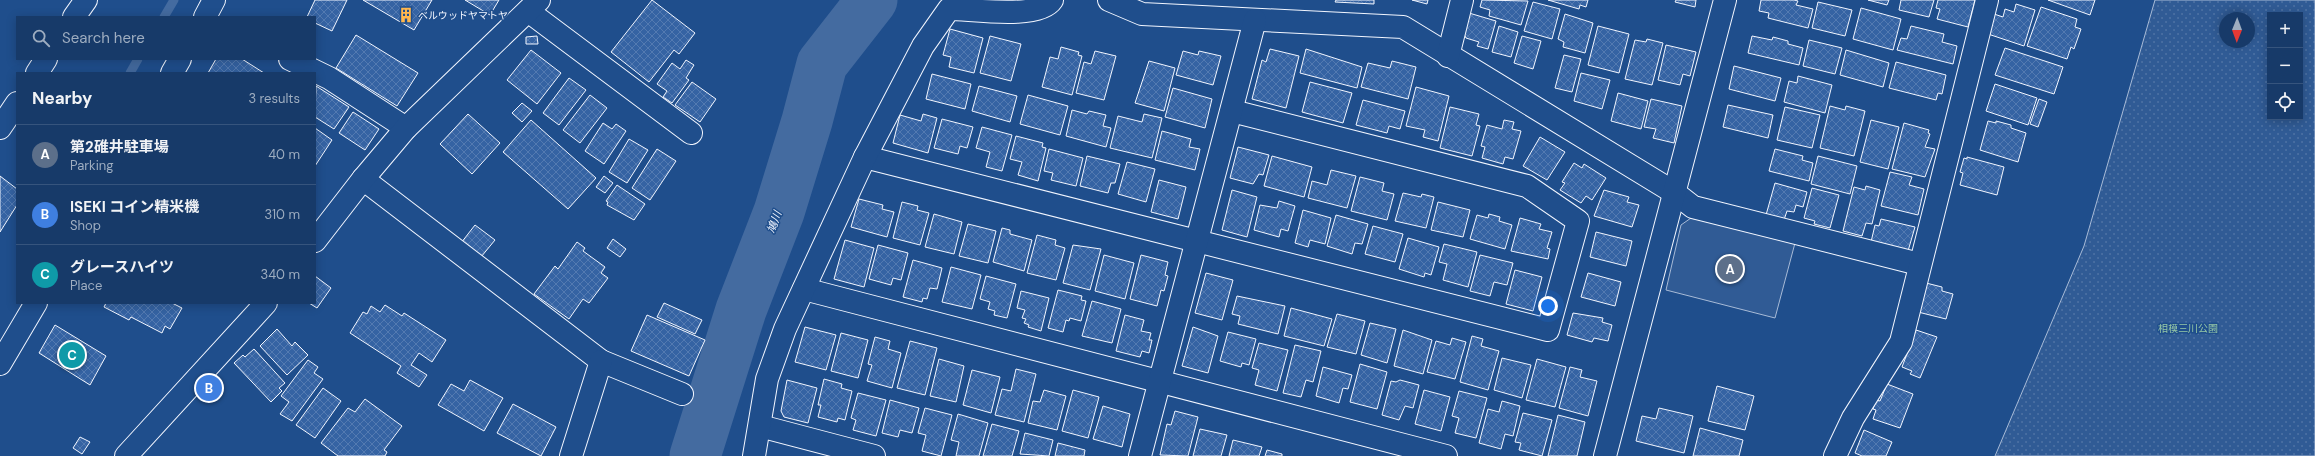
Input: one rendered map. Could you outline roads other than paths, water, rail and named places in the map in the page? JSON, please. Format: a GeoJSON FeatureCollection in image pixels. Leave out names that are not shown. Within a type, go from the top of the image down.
{"type":"FeatureCollection","features":[{"type":"Feature","properties":{"kind":"street"},"geometry":{"type":"LineString","coordinates":[[75,16],[86,0]]}},
{"type":"Feature","properties":{"kind":"street"},"geometry":{"type":"LineString","coordinates":[[206,16],[214,0]]}},
{"type":"Feature","properties":{"kind":"street"},"geometry":{"type":"LineString","coordinates":[[754,456],[768,379],[786,329],[865,157],[923,46],[948,9],[1025,12],[1043,8],[1052,0]]}},
{"type":"Feature","properties":{"kind":"street"},"geometry":{"type":"LineString","coordinates":[[1109,0],[1142,14],[1203,9],[1255,20],[1403,27],[1448,56],[1675,193],[1693,207],[1920,264]]}},
{"type":"Feature","properties":{"kind":"street"},"geometry":{"type":"LineString","coordinates":[[1448,56],[1462,0]]}},
{"type":"Feature","properties":{"kind":"street"},"geometry":{"type":"LineString","coordinates":[[1605,456],[1725,0]]}},
{"type":"Feature","properties":{"kind":"street"},"geometry":{"type":"LineString","coordinates":[[1836,456],[1853,418],[1901,342],[1987,0]]}},
{"type":"Feature","properties":{"kind":"street"},"geometry":{"type":"LineString","coordinates":[[316,240],[363,179],[406,128],[534,5],[690,133]]}},
{"type":"Feature","properties":{"kind":"street"},"geometry":{"type":"LineString","coordinates":[[1140,456],[1255,20]]}},
{"type":"Feature","properties":{"kind":"street"},"geometry":{"type":"LineString","coordinates":[[38,72],[45,60]]}},
{"type":"Feature","properties":{"kind":"street"},"geometry":{"type":"LineString","coordinates":[[173,72],[179,60]]}},
{"type":"Feature","properties":{"kind":"street"},"geometry":{"type":"LineString","coordinates":[[292,60],[329,78],[406,128]]}},
{"type":"Feature","properties":{"kind":"street"},"geometry":{"type":"LineString","coordinates":[[0,128],[16,104]]}},
{"type":"Feature","properties":{"kind":"street"},"geometry":{"type":"LineString","coordinates":[[865,157],[1196,239],[1548,330],[1578,221],[1527,186],[1232,111]]}},
{"type":"Feature","properties":{"kind":"street"},"geometry":{"type":"LineString","coordinates":[[363,179],[601,361],[682,394]]}},
{"type":"Feature","properties":{"kind":"street"},"geometry":{"type":"LineString","coordinates":[[804,289],[1160,380],[1446,456]]}},
{"type":"Feature","properties":{"kind":"street"},"geometry":{"type":"LineString","coordinates":[[0,364],[35,304]]}},
{"type":"Feature","properties":{"kind":"street"},"geometry":{"type":"LineString","coordinates":[[126,456],[129,450],[265,304]]}},
{"type":"Feature","properties":{"kind":"street"},"geometry":{"type":"LineString","coordinates":[[571,456],[601,361]]}},
{"type":"Feature","properties":{"kind":"street"},"geometry":{"type":"LineString","coordinates":[[760,426],[874,456]]}},
{"type":"Feature","properties":{"kind":"waterway"},"geometry":{"type":"LineString","coordinates":[[165,16],[174,0]]}},
{"type":"Feature","properties":{"kind":"waterway","name":"鳩川"},"geometry":{"type":"LineString","coordinates":[[695,456],[741,310],[779,212],[807,121],[822,64],[872,0]]}},
{"type":"Feature","properties":{"kind":"waterway"},"geometry":{"type":"LineString","coordinates":[[131,72],[137,60]]}},
{"type":"Feature","properties":{"kind":"place","name":"ベルウッドヤマトヤ"},"geometry":{"type":"Point","coordinates":[406,15]}},
{"type":"Feature","properties":{"kind":"place","name":"第2碓井駐車場"},"geometry":{"type":"Point","coordinates":[1730,269]}},
{"type":"Feature","properties":{"kind":"place","name":"グレースハイツ"},"geometry":{"type":"Point","coordinates":[72,355]}},
{"type":"Feature","properties":{"kind":"place","name":"ISEKI コイン精米機"},"geometry":{"type":"Point","coordinates":[209,388]}},
{"type":"Feature","properties":{"kind":"park label","name":"相模三川公園"},"geometry":{"type":"Point","coordinates":[2188,328]}}]}
